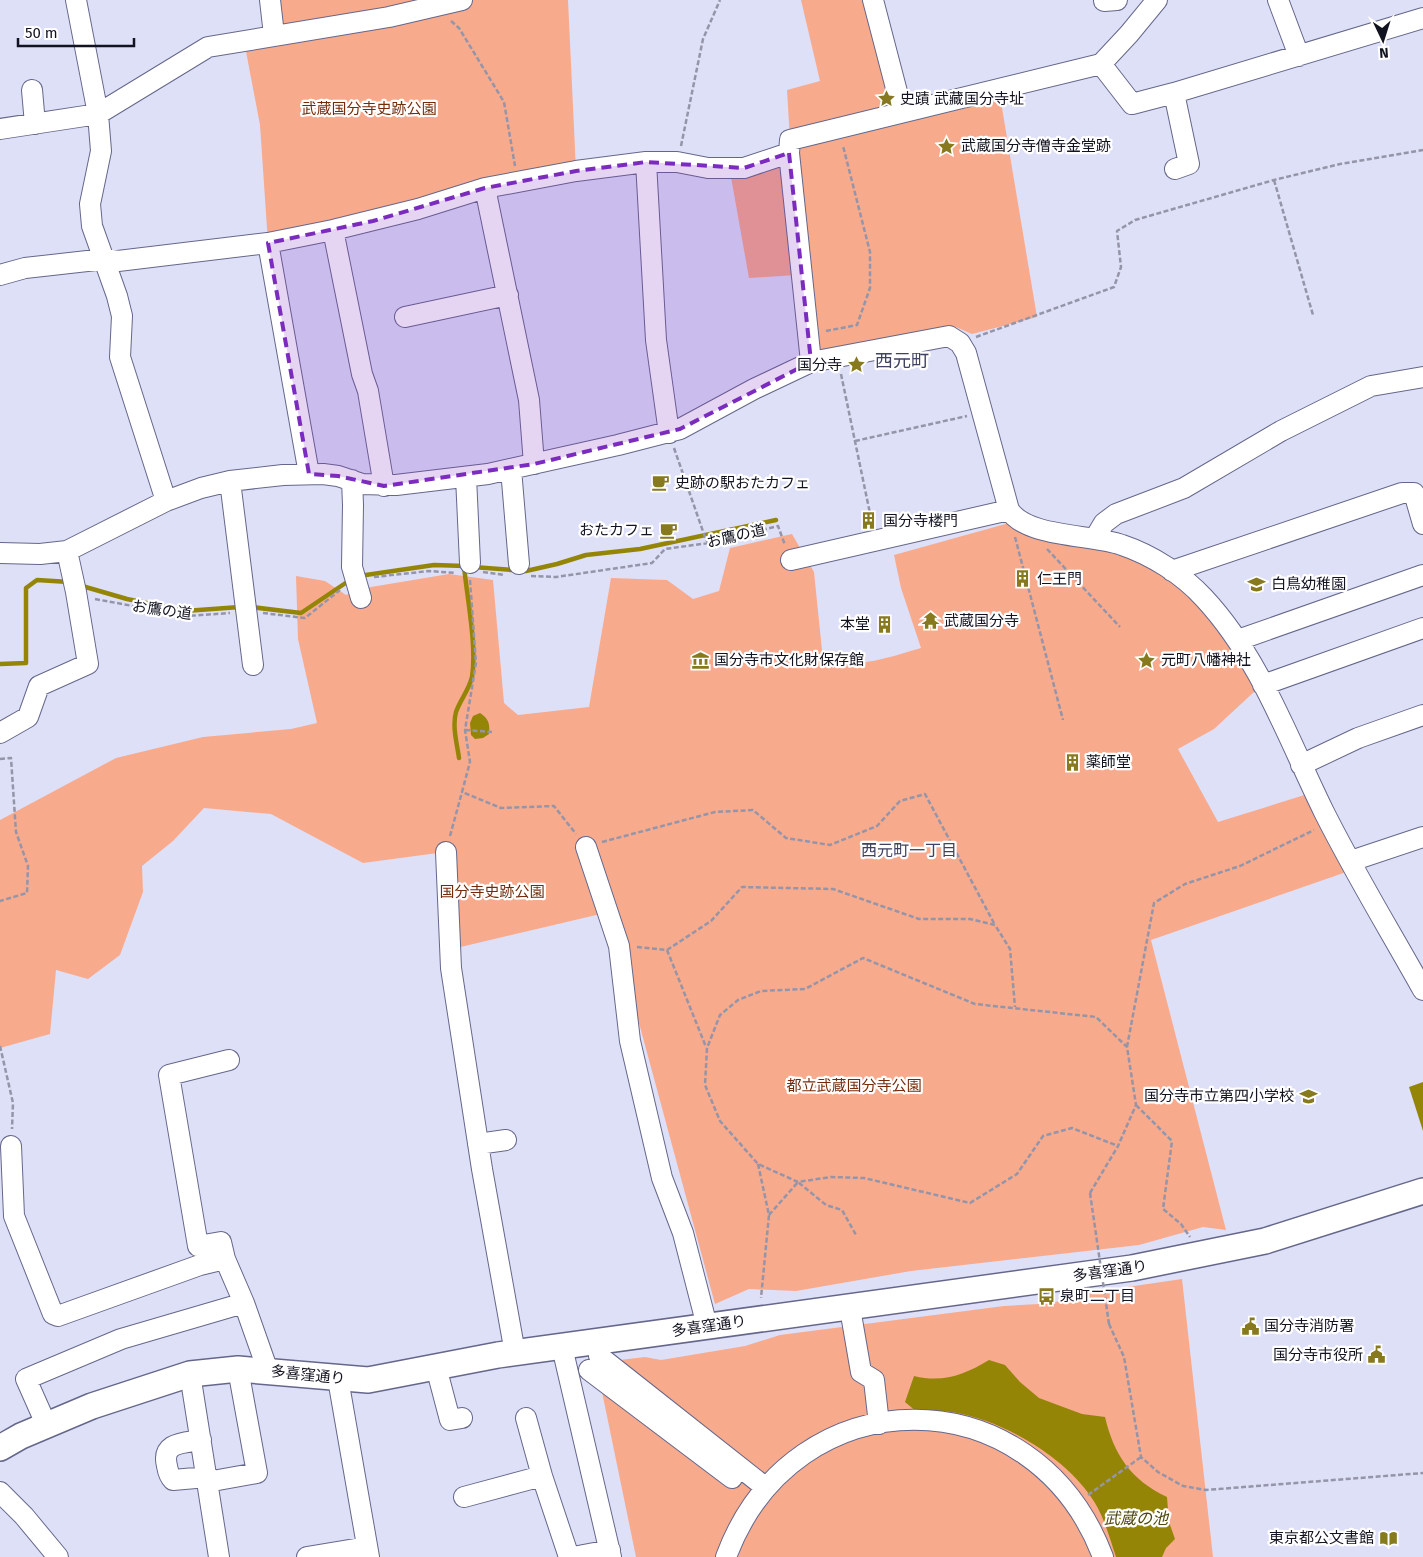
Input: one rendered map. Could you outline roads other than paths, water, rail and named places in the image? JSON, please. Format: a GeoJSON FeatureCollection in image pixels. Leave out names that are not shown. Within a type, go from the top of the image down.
{"type":"FeatureCollection","features":[{"type":"Feature","properties":{"kind":"main road","name":"多喜窪通り"},"geometry":{"type":"LineString","coordinates":[[0,1448],[46,1424],[119,1397],[190,1374],[238,1369],[368,1380],[515,1353],[1142,1267],[1265,1241],[1423,1191]]}},
{"type":"Feature","properties":{"kind":"street"},"geometry":{"type":"LineString","coordinates":[[76,0],[98,114],[101,151],[90,204],[92,226],[105,259],[122,316],[120,357],[166,501]]}},
{"type":"Feature","properties":{"kind":"street"},"geometry":{"type":"LineString","coordinates":[[270,0],[274,35]]}},
{"type":"Feature","properties":{"kind":"street"},"geometry":{"type":"LineString","coordinates":[[0,129],[98,114],[208,47],[274,35],[389,8],[432,7],[462,0]]}},
{"type":"Feature","properties":{"kind":"street"},"geometry":{"type":"LineString","coordinates":[[873,0],[902,111]]}},
{"type":"Feature","properties":{"kind":"street"},"geometry":{"type":"LineString","coordinates":[[1278,0],[1299,56]]}},
{"type":"Feature","properties":{"kind":"street"},"geometry":{"type":"LineString","coordinates":[[811,362],[789,153],[790,140],[902,111],[1101,64],[1153,2]]}},
{"type":"Feature","properties":{"kind":"street"},"geometry":{"type":"LineString","coordinates":[[1101,64],[1132,104],[1423,18]]}},
{"type":"Feature","properties":{"kind":"street"},"geometry":{"type":"LineString","coordinates":[[32,90],[36,124]]}},
{"type":"Feature","properties":{"kind":"street"},"geometry":{"type":"LineString","coordinates":[[1174,93],[1190,164]]}},
{"type":"Feature","properties":{"kind":"street"},"geometry":{"type":"LineString","coordinates":[[0,276],[25,268],[105,259],[118,261],[268,243],[333,230],[409,211],[485,188],[526,180],[646,162],[677,162],[708,168],[744,168],[789,153]]}},
{"type":"Feature","properties":{"kind":"street"},"geometry":{"type":"LineString","coordinates":[[646,162],[656,340],[669,433]]}},
{"type":"Feature","properties":{"kind":"street"},"geometry":{"type":"LineString","coordinates":[[485,188],[529,400],[534,464]]}},
{"type":"Feature","properties":{"kind":"street"},"geometry":{"type":"LineString","coordinates":[[333,230],[362,374],[368,391],[384,486]]}},
{"type":"Feature","properties":{"kind":"street"},"geometry":{"type":"LineString","coordinates":[[268,243],[309,474]]}},
{"type":"Feature","properties":{"kind":"street"},"geometry":{"type":"LineString","coordinates":[[405,317],[508,295]]}},
{"type":"Feature","properties":{"kind":"street"},"geometry":{"type":"LineString","coordinates":[[0,553],[40,554],[66,550],[166,501],[201,488],[230,481],[309,474],[338,476],[362,484],[384,486],[466,477],[534,464],[680,429],[754,389],[811,362],[949,336],[960,343],[971,366],[1014,515]]}},
{"type":"Feature","properties":{"kind":"street"},"geometry":{"type":"LineString","coordinates":[[1095,538],[1104,523],[1116,514],[1184,488],[1281,430],[1370,386],[1423,377]]}},
{"type":"Feature","properties":{"kind":"street"},"geometry":{"type":"LineString","coordinates":[[511,469],[520,572]]}},
{"type":"Feature","properties":{"kind":"street"},"geometry":{"type":"LineString","coordinates":[[466,477],[473,569]]}},
{"type":"Feature","properties":{"kind":"street"},"geometry":{"type":"LineString","coordinates":[[352,480],[354,505],[353,573],[362,598]]}},
{"type":"Feature","properties":{"kind":"street"},"geometry":{"type":"LineString","coordinates":[[230,481],[253,665]]}},
{"type":"Feature","properties":{"kind":"street"},"geometry":{"type":"LineString","coordinates":[[1172,571],[1402,494],[1414,493],[1423,524]]}},
{"type":"Feature","properties":{"kind":"street"},"geometry":{"type":"LineString","coordinates":[[791,560],[875,541],[1014,515],[1046,530],[1121,544],[1145,554],[1172,571],[1203,597],[1238,640],[1263,685],[1330,823],[1423,990]]}},
{"type":"Feature","properties":{"kind":"street"},"geometry":{"type":"LineString","coordinates":[[0,733],[28,717],[39,686],[88,664],[75,588],[66,550]]}},
{"type":"Feature","properties":{"kind":"street"},"geometry":{"type":"LineString","coordinates":[[1238,640],[1423,575]]}},
{"type":"Feature","properties":{"kind":"street"},"geometry":{"type":"LineString","coordinates":[[1263,685],[1423,628]]}},
{"type":"Feature","properties":{"kind":"street"},"geometry":{"type":"LineString","coordinates":[[1301,765],[1358,738],[1423,715]]}},
{"type":"Feature","properties":{"kind":"street"},"geometry":{"type":"LineString","coordinates":[[1351,861],[1423,837]]}},
{"type":"Feature","properties":{"kind":"street"},"geometry":{"type":"LineString","coordinates":[[586,847],[619,946],[630,1041],[662,1178],[683,1233],[707,1326]]}},
{"type":"Feature","properties":{"kind":"street"},"geometry":{"type":"LineString","coordinates":[[446,852],[448,950],[478,1144],[515,1353]]}},
{"type":"Feature","properties":{"kind":"street"},"geometry":{"type":"LineString","coordinates":[[229,1060],[169,1075],[198,1246],[221,1242],[225,1259],[244,1304],[268,1371]]}},
{"type":"Feature","properties":{"kind":"street"},"geometry":{"type":"LineString","coordinates":[[478,1144],[506,1140]]}},
{"type":"Feature","properties":{"kind":"street"},"geometry":{"type":"LineString","coordinates":[[11,1146],[14,1216],[53,1314],[58,1316],[200,1265],[225,1259]]}},
{"type":"Feature","properties":{"kind":"street"},"geometry":{"type":"LineString","coordinates":[[46,1424],[26,1379],[122,1339],[244,1304]]}},
{"type":"Feature","properties":{"kind":"street"},"geometry":{"type":"LineString","coordinates":[[852,1320],[860,1372],[874,1380],[879,1424]]}},
{"type":"Feature","properties":{"kind":"street"},"geometry":{"type":"LineString","coordinates":[[562,1347],[610,1554],[573,1557]]}},
{"type":"Feature","properties":{"kind":"street"},"geometry":{"type":"LineString","coordinates":[[594,1363],[761,1493]]}},
{"type":"Feature","properties":{"kind":"street"},"geometry":{"type":"LineString","coordinates":[[436,1367],[450,1420],[462,1418]]}},
{"type":"Feature","properties":{"kind":"street"},"geometry":{"type":"LineString","coordinates":[[201,1440],[175,1445],[167,1450],[164,1457],[168,1476],[173,1480],[207,1480],[257,1473],[238,1369]]}},
{"type":"Feature","properties":{"kind":"street"},"geometry":{"type":"LineString","coordinates":[[190,1374],[220,1557]]}},
{"type":"Feature","properties":{"kind":"street"},"geometry":{"type":"LineString","coordinates":[[308,1557],[368,1552],[338,1378]]}},
{"type":"Feature","properties":{"kind":"street"},"geometry":{"type":"LineString","coordinates":[[526,1418],[542,1476],[569,1557]]}},
{"type":"Feature","properties":{"kind":"street"},"geometry":{"type":"LineString","coordinates":[[726,1557],[735,1534],[761,1493],[791,1462],[823,1442],[859,1427],[894,1421],[929,1420],[963,1426],[997,1437],[1027,1454],[1054,1477],[1077,1503],[1094,1532],[1103,1557]]}},
{"type":"Feature","properties":{"kind":"street"},"geometry":{"type":"LineString","coordinates":[[464,1497],[542,1476]]}},
{"type":"Feature","properties":{"kind":"street"},"geometry":{"type":"LineString","coordinates":[[0,1492],[24,1516],[58,1557]]}},
{"type":"Feature","properties":{"kind":"water"},"geometry":{"type":"Polygon","coordinates":[[[480,713],[488,722],[489,734],[483,738],[475,739],[471,735],[470,723],[473,716],[480,713]]]}},
{"type":"Feature","properties":{"kind":"water"},"geometry":{"type":"Polygon","coordinates":[[[1423,1082],[1423,1131],[1409,1087],[1423,1082]]]}},
{"type":"Feature","properties":{"kind":"water","name":"武蔵の池"},"geometry":{"type":"Polygon","coordinates":[[[989,1360],[1005,1365],[1020,1382],[1039,1398],[1082,1414],[1105,1417],[1113,1443],[1126,1465],[1143,1483],[1167,1497],[1169,1522],[1175,1539],[1166,1548],[1162,1557],[1116,1557],[1102,1516],[1084,1487],[1053,1458],[1035,1445],[996,1425],[976,1418],[938,1411],[918,1413],[905,1402],[914,1376],[934,1379],[944,1378],[962,1374],[989,1360]]]}},
{"type":"Feature","properties":{"kind":"waterway"},"geometry":{"type":"LineString","coordinates":[[473,567],[526,571],[586,555],[640,549],[776,520]]}},
{"type":"Feature","properties":{"kind":"waterway"},"geometry":{"type":"LineString","coordinates":[[359,576],[434,565],[465,566]]}},
{"type":"Feature","properties":{"kind":"waterway"},"geometry":{"type":"LineString","coordinates":[[459,758],[454,723],[456,712],[471,682],[473,665],[472,637],[464,566]]}},
{"type":"Feature","properties":{"kind":"waterway"},"geometry":{"type":"LineString","coordinates":[[0,664],[26,663],[26,588],[37,580],[69,582]]}},
{"type":"Feature","properties":{"kind":"waterway"},"geometry":{"type":"LineString","coordinates":[[251,607],[301,613],[350,580]]}},
{"type":"Feature","properties":{"kind":"waterway"},"geometry":{"type":"LineString","coordinates":[[82,586],[127,599],[185,611],[240,607]]}},
{"type":"Feature","properties":{"kind":"place","name":"史蹟 武藏国分寺址"},"geometry":{"type":"Point","coordinates":[886,99]}},
{"type":"Feature","properties":{"kind":"place","name":"武蔵国分寺僧寺金堂跡"},"geometry":{"type":"Point","coordinates":[947,146]}},
{"type":"Feature","properties":{"kind":"place","name":"国分寺"},"geometry":{"type":"Point","coordinates":[856,365]}},
{"type":"Feature","properties":{"kind":"place","name":"史跡の駅おたカフェ"},"geometry":{"type":"Point","coordinates":[661,483]}},
{"type":"Feature","properties":{"kind":"place","name":"国分寺楼門"},"geometry":{"type":"Point","coordinates":[869,521]}},
{"type":"Feature","properties":{"kind":"place","name":"おたカフェ"},"geometry":{"type":"Point","coordinates":[668,530]}},
{"type":"Feature","properties":{"kind":"place","name":"仁王門"},"geometry":{"type":"Point","coordinates":[1023,579]}},
{"type":"Feature","properties":{"kind":"place","name":"白鳥幼稚園"},"geometry":{"type":"Point","coordinates":[1257,584]}},
{"type":"Feature","properties":{"kind":"place","name":"武蔵国分寺"},"geometry":{"type":"Point","coordinates":[930,621]}},
{"type":"Feature","properties":{"kind":"place","name":"本堂"},"geometry":{"type":"Point","coordinates":[884,624]}},
{"type":"Feature","properties":{"kind":"place","name":"国分寺市文化財保存館"},"geometry":{"type":"Point","coordinates":[700,660]}},
{"type":"Feature","properties":{"kind":"place","name":"元町八幡神社"},"geometry":{"type":"Point","coordinates":[1147,660]}},
{"type":"Feature","properties":{"kind":"place","name":"薬師堂"},"geometry":{"type":"Point","coordinates":[1072,762]}},
{"type":"Feature","properties":{"kind":"place","name":"国分寺市立第四小学校"},"geometry":{"type":"Point","coordinates":[1308,1096]}},
{"type":"Feature","properties":{"kind":"place","name":"泉町二丁目"},"geometry":{"type":"Point","coordinates":[1046,1296]}},
{"type":"Feature","properties":{"kind":"place","name":"国分寺消防署"},"geometry":{"type":"Point","coordinates":[1250,1326]}},
{"type":"Feature","properties":{"kind":"place","name":"国分寺市役所"},"geometry":{"type":"Point","coordinates":[1377,1355]}},
{"type":"Feature","properties":{"kind":"place","name":"東京都公文書館"},"geometry":{"type":"Point","coordinates":[1388,1538]}},
{"type":"Feature","properties":{"kind":"district","name":"西元町"},"geometry":{"type":"Point","coordinates":[902,361]}},
{"type":"Feature","properties":{"kind":"district","name":"西元町一丁目"},"geometry":{"type":"Point","coordinates":[909,850]}},
{"type":"Feature","properties":{"kind":"park label","name":"武蔵国分寺史跡公園"},"geometry":{"type":"Point","coordinates":[369,109]}},
{"type":"Feature","properties":{"kind":"park label","name":"国分寺史跡公園"},"geometry":{"type":"Point","coordinates":[492,892]}},
{"type":"Feature","properties":{"kind":"park label","name":"都立武蔵国分寺公園"},"geometry":{"type":"Point","coordinates":[854,1086]}}]}
